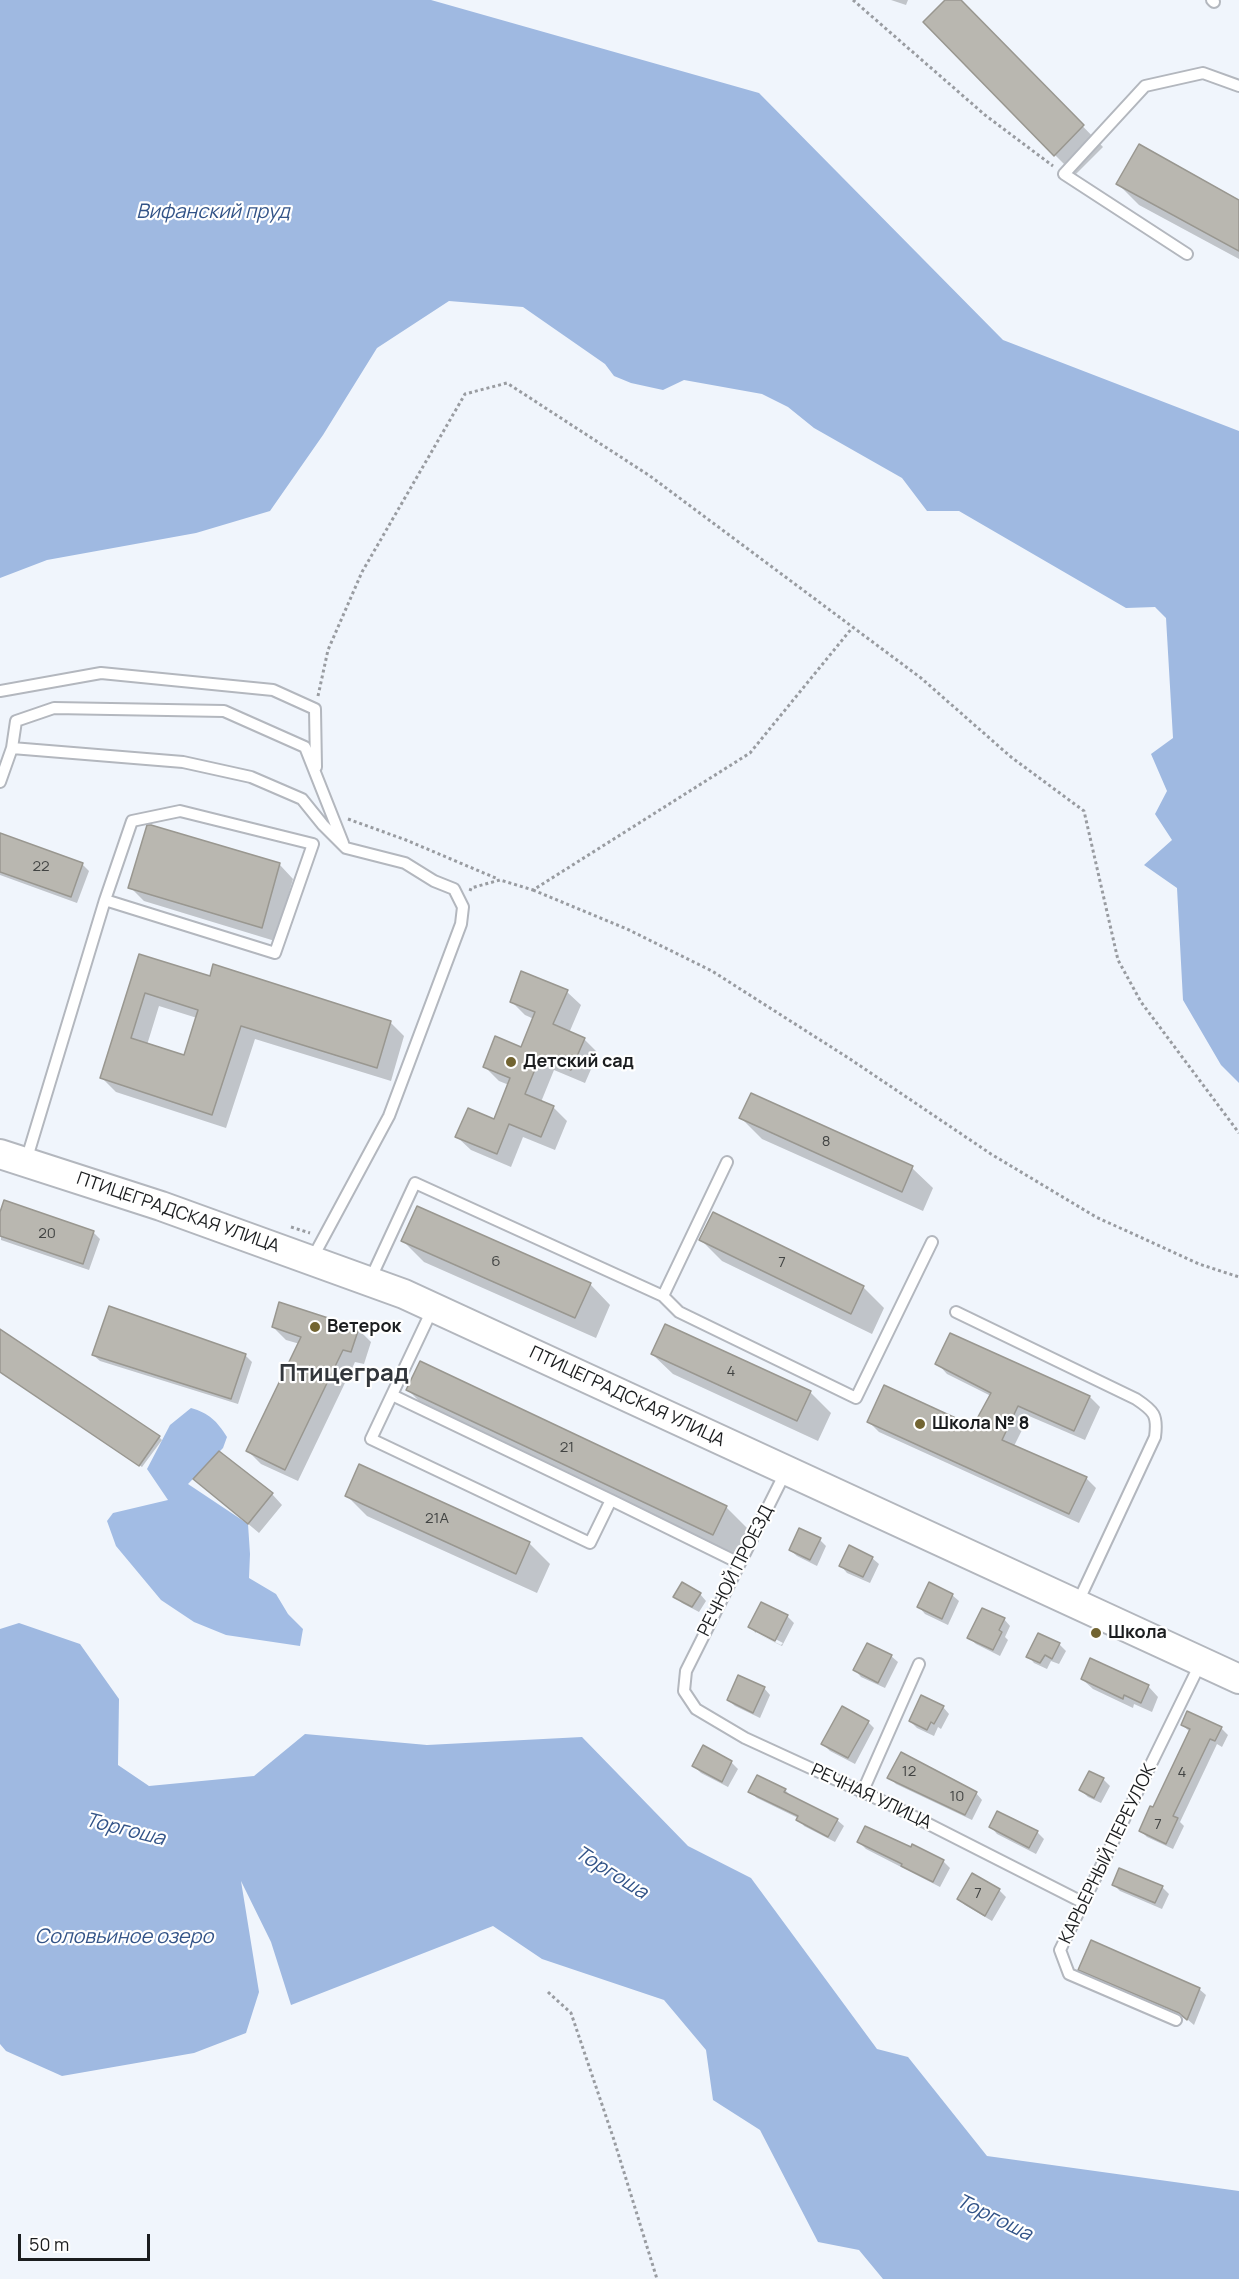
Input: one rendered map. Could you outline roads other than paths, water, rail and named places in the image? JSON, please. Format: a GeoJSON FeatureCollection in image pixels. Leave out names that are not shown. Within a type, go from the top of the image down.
{"type":"FeatureCollection","features":[{"type":"Feature","properties":{"kind":"street","name":"ПТИЦЕГРАДСКАЯ УЛИЦА"},"geometry":{"type":"LineString","coordinates":[[13,1158],[131,1196],[370,1280],[1239,1679]]}},
{"type":"Feature","properties":{"kind":"lane"},"geometry":{"type":"LineString","coordinates":[[1187,254],[1064,174],[1145,86],[1203,73],[1239,86]]}},
{"type":"Feature","properties":{"kind":"lane"},"geometry":{"type":"LineString","coordinates":[[0,691],[101,673],[273,690],[315,709],[316,774]]}},
{"type":"Feature","properties":{"kind":"lane"},"geometry":{"type":"LineString","coordinates":[[0,782],[12,748],[16,721],[54,708],[224,711],[306,747],[346,848]]}},
{"type":"Feature","properties":{"kind":"lane"},"geometry":{"type":"LineString","coordinates":[[12,748],[183,762],[251,777],[302,799],[346,848],[405,863],[434,881],[454,889],[463,907],[461,924],[389,1116],[312,1259]]}},
{"type":"Feature","properties":{"kind":"lane"},"geometry":{"type":"LineString","coordinates":[[13,1158],[132,820],[180,811],[312,844],[275,952],[105,900]]}},
{"type":"Feature","properties":{"kind":"lane"},"geometry":{"type":"LineString","coordinates":[[663,1296],[727,1162]]}},
{"type":"Feature","properties":{"kind":"lane"},"geometry":{"type":"LineString","coordinates":[[370,1280],[415,1183],[663,1296],[679,1312],[856,1398],[932,1242]]}},
{"type":"Feature","properties":{"kind":"lane"},"geometry":{"type":"LineString","coordinates":[[433,1307],[371,1439],[590,1543],[611,1500]]}},
{"type":"Feature","properties":{"kind":"lane"},"geometry":{"type":"LineString","coordinates":[[956,1312],[1136,1399],[1151,1409],[1157,1421],[1155,1437],[1077,1605]]}},
{"type":"Feature","properties":{"kind":"lane"},"geometry":{"type":"LineString","coordinates":[[392,1395],[739,1563]]}},
{"type":"Feature","properties":{"kind":"lane","name":"РЕЧНОЙ ПРОЕЗД"},"geometry":{"type":"LineString","coordinates":[[686,1671],[786,1471]]}},
{"type":"Feature","properties":{"kind":"lane","name":"КАРЬЕРНЫЙ ПЕРЕУЛОК"},"geometry":{"type":"LineString","coordinates":[[1176,2020],[1069,1974],[1060,1950],[1201,1662]]}},
{"type":"Feature","properties":{"kind":"lane"},"geometry":{"type":"LineString","coordinates":[[862,1793],[919,1664]]}},
{"type":"Feature","properties":{"kind":"lane","name":"РЕЧНАЯ УЛИЦА"},"geometry":{"type":"LineString","coordinates":[[686,1671],[684,1691],[696,1709],[745,1738],[891,1805],[1084,1904]]}},
{"type":"Feature","properties":{"kind":"water","name":"Вифанский пруд"},"geometry":{"type":"Polygon","coordinates":[[[0,0],[431,0],[759,93],[1003,340],[1239,431],[1239,1083],[1221,1065],[1183,1000],[1177,888],[1144,865],[1172,840],[1155,814],[1167,791],[1151,754],[1173,738],[1166,618],[1155,607],[1126,608],[959,511],[927,511],[902,478],[814,428],[788,407],[762,394],[684,380],[663,390],[631,383],[614,376],[605,364],[523,307],[449,301],[377,348],[323,435],[270,511],[196,533],[47,560],[0,578],[0,0]]]}},
{"type":"Feature","properties":{"kind":"water","name":"Соловьиное озеро"},"geometry":{"type":"Polygon","coordinates":[[[19,1623],[80,1644],[119,1699],[118,1765],[149,1786],[254,1776],[305,1734],[427,1745],[582,1737],[688,1846],[751,1878],[877,2049],[908,2057],[987,2156],[1239,2191],[1239,2279],[883,2279],[859,2250],[818,2242],[760,2130],[713,2100],[706,2050],[664,2000],[542,1959],[493,1926],[291,2005],[271,1942],[241,1881],[259,1992],[246,2033],[194,2053],[62,2076],[6,2051],[0,2044],[0,1629],[19,1623]]]}},
{"type":"Feature","properties":{"kind":"place","name":"Детский сад"},"geometry":{"type":"Point","coordinates":[511,1062]}},
{"type":"Feature","properties":{"kind":"place","name":"Ветерок"},"geometry":{"type":"Point","coordinates":[315,1327]}},
{"type":"Feature","properties":{"kind":"place","name":"Школа № 8"},"geometry":{"type":"Point","coordinates":[920,1424]}},
{"type":"Feature","properties":{"kind":"place","name":"Школа"},"geometry":{"type":"Point","coordinates":[1096,1633]}},
{"type":"Feature","properties":{"kind":"district","name":"Птицеград"},"geometry":{"type":"Point","coordinates":[344,1374]}},
{"type":"Feature","properties":{"kind":"water label","name":"Торгоша"},"geometry":{"type":"Point","coordinates":[125,1830]}},
{"type":"Feature","properties":{"kind":"water label","name":"Торгоша"},"geometry":{"type":"Point","coordinates":[611,1873]}},
{"type":"Feature","properties":{"kind":"water label","name":"Торгоша"},"geometry":{"type":"Point","coordinates":[994,2218]}}]}
